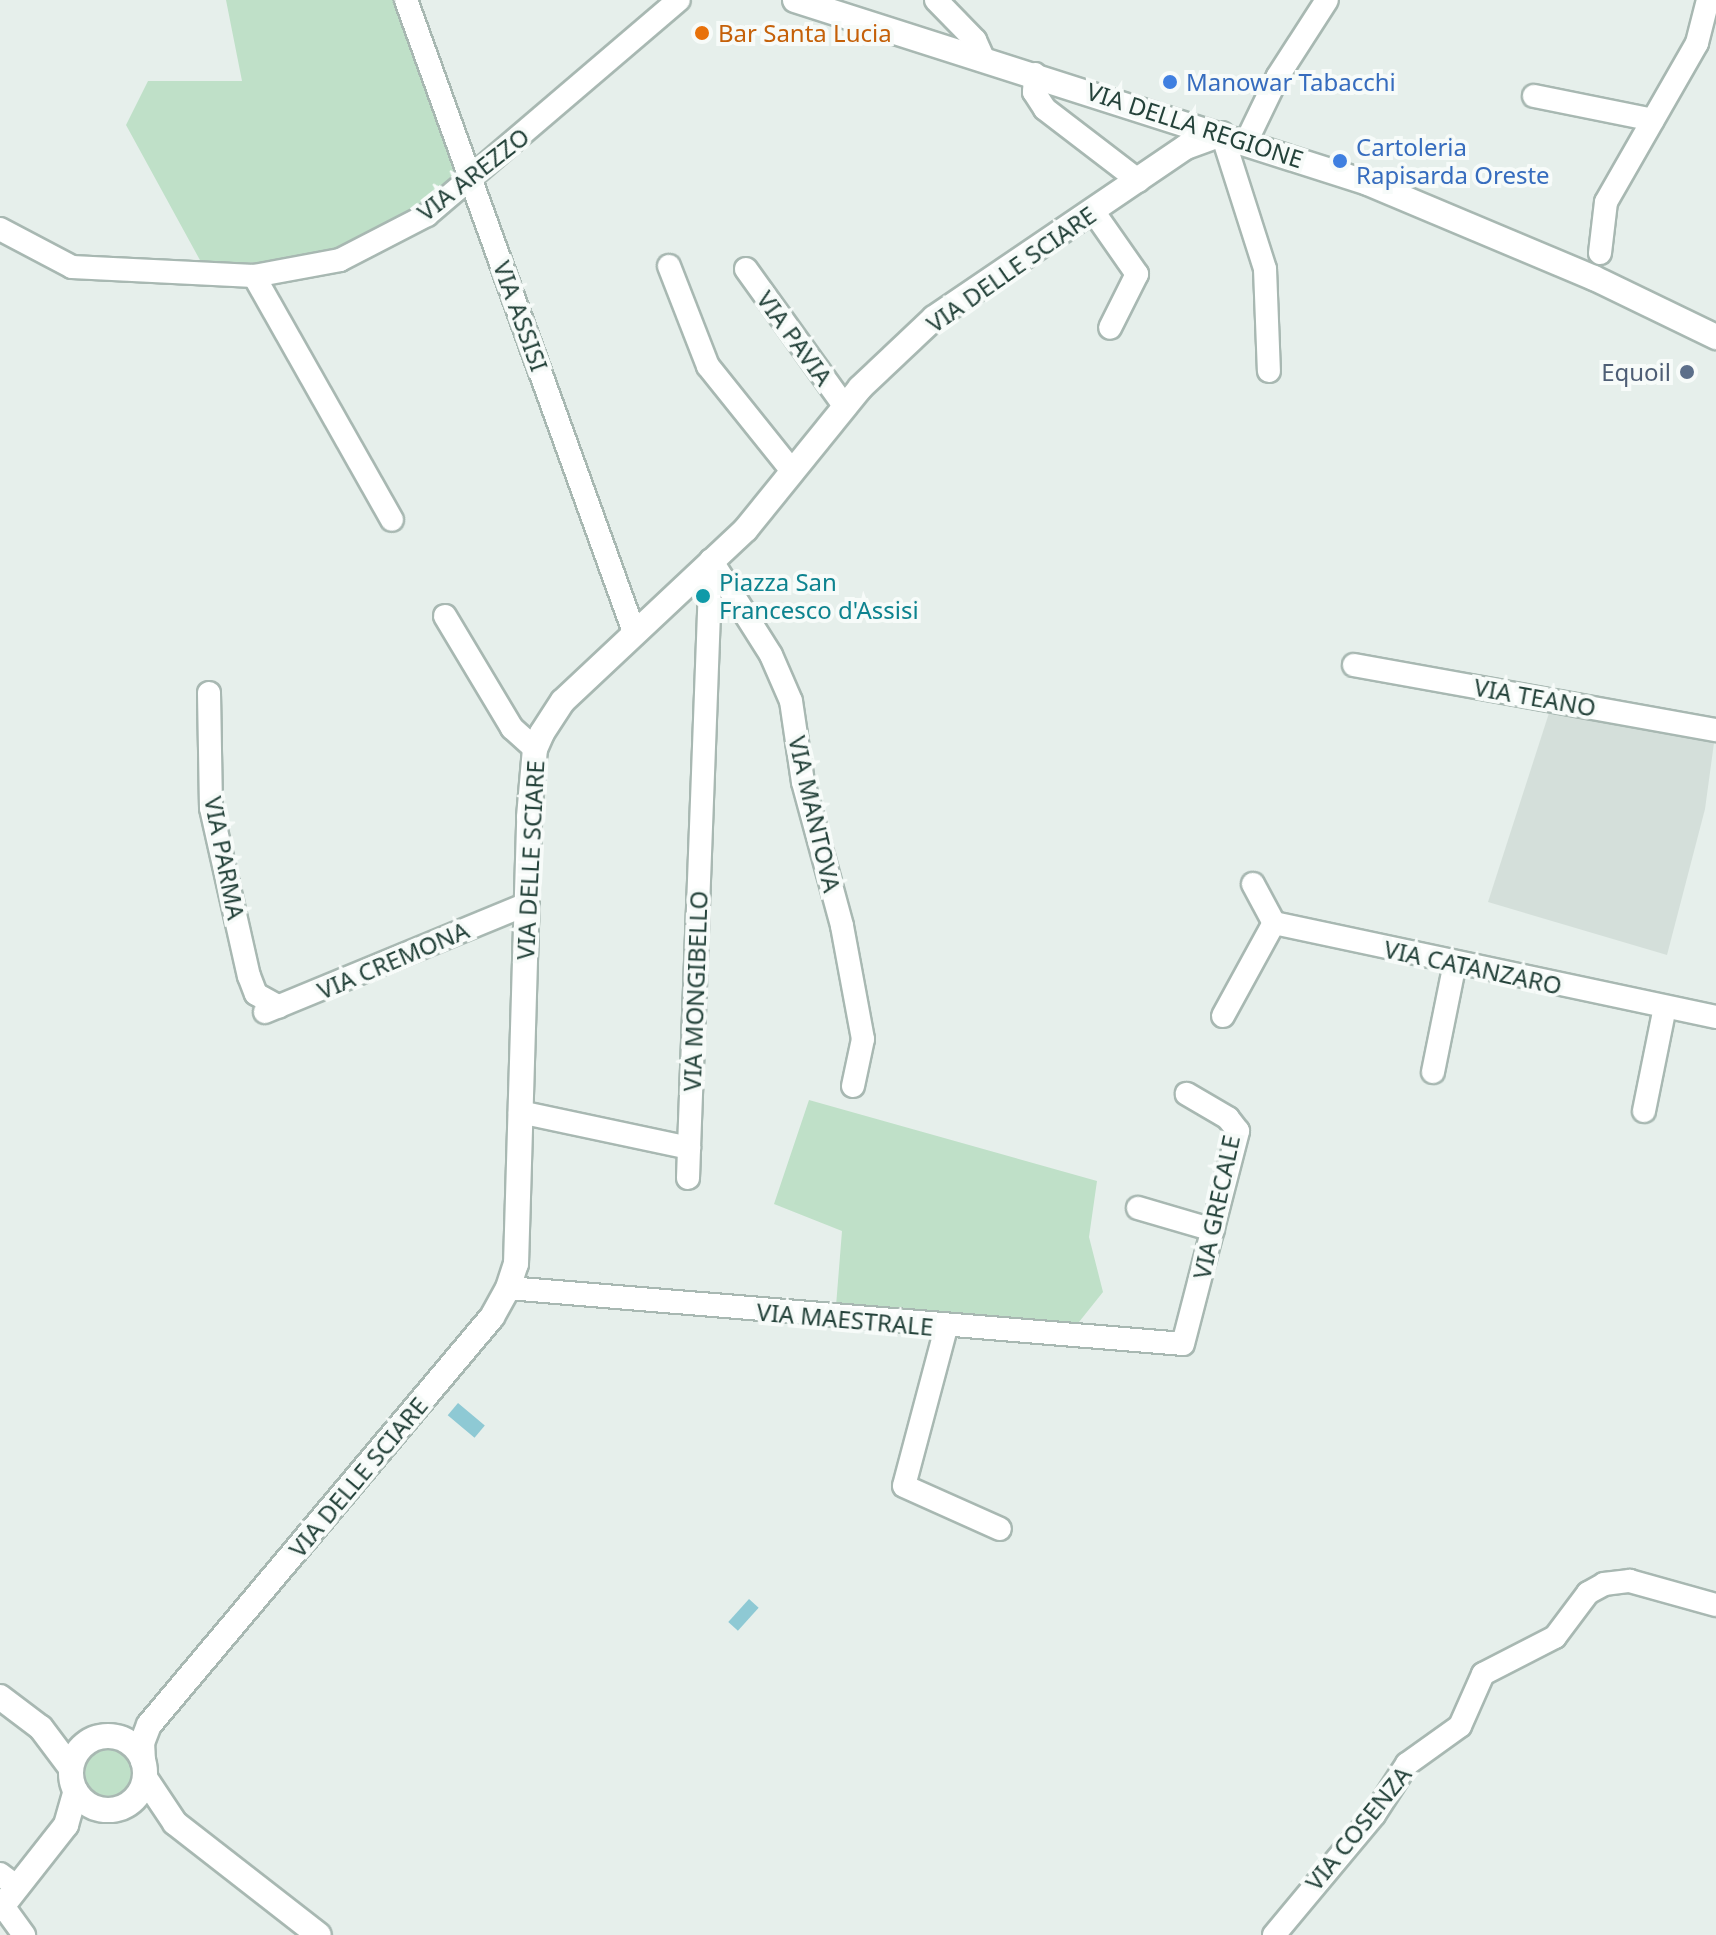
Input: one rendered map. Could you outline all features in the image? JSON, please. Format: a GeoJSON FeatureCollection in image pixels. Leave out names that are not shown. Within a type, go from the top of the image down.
{"type":"FeatureCollection","features":[{"type":"Feature","properties":{"kind":"street","name":"VIA ASSISI"},"geometry":{"type":"LineString","coordinates":[[406,0],[634,632]]}},
{"type":"Feature","properties":{"kind":"street","name":"VIA AREZZO"},"geometry":{"type":"LineString","coordinates":[[0,229],[72,267],[254,276],[340,260],[427,215],[679,0]]}},
{"type":"Feature","properties":{"kind":"street","name":"VIA DELLA REGIONE"},"geometry":{"type":"LineString","coordinates":[[795,0],[1247,140],[1368,183],[1529,250],[1716,337]]}},
{"type":"Feature","properties":{"kind":"street"},"geometry":{"type":"LineString","coordinates":[[936,0],[975,40],[982,56]]}},
{"type":"Feature","properties":{"kind":"street"},"geometry":{"type":"LineString","coordinates":[[1247,140],[1278,76],[1327,0]]}},
{"type":"Feature","properties":{"kind":"street"},"geometry":{"type":"LineString","coordinates":[[1600,253],[1606,202],[1653,120],[1706,44],[1708,0]]}},
{"type":"Feature","properties":{"kind":"street"},"geometry":{"type":"LineString","coordinates":[[1035,74],[1034,92],[1045,109],[1139,181]]}},
{"type":"Feature","properties":{"kind":"street"},"geometry":{"type":"LineString","coordinates":[[1534,96],[1653,120]]}},
{"type":"Feature","properties":{"kind":"street"},"geometry":{"type":"LineString","coordinates":[[1222,134],[1265,269],[1269,371]]}},
{"type":"Feature","properties":{"kind":"street","name":"VIA DELLE SCIARE"},"geometry":{"type":"LineString","coordinates":[[118,1738],[149,1725],[492,1317],[508,1288],[516,1264],[535,749],[563,701],[746,529],[845,407],[934,318],[1186,147],[1222,134]]}},
{"type":"Feature","properties":{"kind":"street"},"geometry":{"type":"LineString","coordinates":[[1093,211],[1137,274],[1110,328]]}},
{"type":"Feature","properties":{"kind":"street"},"geometry":{"type":"LineString","coordinates":[[669,266],[708,366],[793,472]]}},
{"type":"Feature","properties":{"kind":"street","name":"VIA PAVIA"},"geometry":{"type":"LineString","coordinates":[[746,269],[845,407]]}},
{"type":"Feature","properties":{"kind":"street"},"geometry":{"type":"LineString","coordinates":[[254,276],[392,520]]}},
{"type":"Feature","properties":{"kind":"street","name":"VIA MONGIBELLO"},"geometry":{"type":"LineString","coordinates":[[688,1178],[711,560]]}},
{"type":"Feature","properties":{"kind":"street","name":"VIA MANTOVA"},"geometry":{"type":"LineString","coordinates":[[711,560],[771,655],[791,701],[803,782],[842,926],[863,1039],[853,1086]]}},
{"type":"Feature","properties":{"kind":"street"},"geometry":{"type":"LineString","coordinates":[[445,616],[512,728],[535,749]]}},
{"type":"Feature","properties":{"kind":"street","name":"VIA TEANO"},"geometry":{"type":"LineString","coordinates":[[1354,665],[1716,730]]}},
{"type":"Feature","properties":{"kind":"street","name":"VIA PARMA"},"geometry":{"type":"LineString","coordinates":[[209,693],[211,808],[245,961],[256,994],[269,1011]]}},
{"type":"Feature","properties":{"kind":"street"},"geometry":{"type":"LineString","coordinates":[[1223,1016],[1274,923],[1253,884]]}},
{"type":"Feature","properties":{"kind":"street","name":"VIA CREMONA"},"geometry":{"type":"LineString","coordinates":[[269,1011],[527,904]]}},
{"type":"Feature","properties":{"kind":"street","name":"VIA CATANZARO"},"geometry":{"type":"LineString","coordinates":[[1274,923],[1716,1017]]}},
{"type":"Feature","properties":{"kind":"street"},"geometry":{"type":"LineString","coordinates":[[1433,1072],[1455,963]]}},
{"type":"Feature","properties":{"kind":"street"},"geometry":{"type":"LineString","coordinates":[[1644,1111],[1665,1007]]}},
{"type":"Feature","properties":{"kind":"street","name":"VIA GRECALE"},"geometry":{"type":"LineString","coordinates":[[1183,1344],[1238,1131],[1228,1118],[1187,1094]]}},
{"type":"Feature","properties":{"kind":"street"},"geometry":{"type":"LineString","coordinates":[[520,1112],[689,1148]]}},
{"type":"Feature","properties":{"kind":"street"},"geometry":{"type":"LineString","coordinates":[[1138,1208],[1213,1230]]}},
{"type":"Feature","properties":{"kind":"street","name":"VIA MAESTRALE"},"geometry":{"type":"LineString","coordinates":[[508,1288],[946,1328],[1183,1344]]}},
{"type":"Feature","properties":{"kind":"street"},"geometry":{"type":"LineString","coordinates":[[946,1328],[904,1486],[1000,1529]]}},
{"type":"Feature","properties":{"kind":"street","name":"VIA COSENZA"},"geometry":{"type":"LineString","coordinates":[[1274,1935],[1308,1888],[1374,1815],[1407,1764],[1460,1726],[1483,1674],[1555,1637],[1588,1593],[1604,1584],[1630,1581],[1716,1605]]}},
{"type":"Feature","properties":{"kind":"street"},"geometry":{"type":"LineString","coordinates":[[0,1697],[41,1728],[73,1780],[112,1809],[140,1808],[175,1823],[319,1935]]}},
{"type":"Feature","properties":{"kind":"street"},"geometry":{"type":"LineString","coordinates":[[24,1935],[5,1894],[66,1825],[112,1809],[138,1794],[144,1770],[142,1743],[149,1725]]}},
{"type":"Feature","properties":{"kind":"street"},"geometry":{"type":"LineString","coordinates":[[41,1728],[90,1741],[118,1738],[133,1746],[175,1823]]}},
{"type":"Feature","properties":{"kind":"street"},"geometry":{"type":"LineString","coordinates":[[66,1825],[73,1780],[90,1741]]}},
{"type":"Feature","properties":{"kind":"shaded area"},"geometry":{"type":"Polygon","coordinates":[[[1549,713],[1714,743],[1705,809],[1667,955],[1488,902],[1549,713]]]}},
{"type":"Feature","properties":{"kind":"green space"},"geometry":{"type":"Polygon","coordinates":[[[226,0],[396,0],[458,173],[454,179],[423,204],[339,247],[269,263],[201,262],[126,125],[148,81],[242,81],[226,0]]]}},
{"type":"Feature","properties":{"kind":"green space"},"geometry":{"type":"Polygon","coordinates":[[[809,1100],[1097,1181],[1089,1237],[1103,1292],[1075,1327],[836,1306],[842,1231],[774,1204],[809,1100]]]}},
{"type":"Feature","properties":{"kind":"green space"},"geometry":{"type":"Polygon","coordinates":[[[108,1750],[124,1757],[131,1773],[124,1789],[108,1796],[92,1789],[85,1773],[92,1757],[108,1750]]]}},
{"type":"Feature","properties":{"kind":"water"},"geometry":{"type":"Polygon","coordinates":[[[458,1403],[485,1425],[475,1438],[448,1415],[458,1403]]]}},
{"type":"Feature","properties":{"kind":"water"},"geometry":{"type":"Polygon","coordinates":[[[749,1599],[759,1608],[738,1631],[728,1622],[749,1599]]]}},
{"type":"Feature","properties":{"kind":"place","name":"Bar Santa Lucia"},"geometry":{"type":"Point","coordinates":[702,33]}},
{"type":"Feature","properties":{"kind":"place","name":"Manowar Tabacchi"},"geometry":{"type":"Point","coordinates":[1170,82]}},
{"type":"Feature","properties":{"kind":"place","name":"Cartoleria Rapisarda Oreste"},"geometry":{"type":"Point","coordinates":[1340,161]}},
{"type":"Feature","properties":{"kind":"place","name":"Equoil"},"geometry":{"type":"Point","coordinates":[1687,372]}},
{"type":"Feature","properties":{"kind":"place","name":"Piazza San Francesco d'Assisi"},"geometry":{"type":"Point","coordinates":[703,596]}}]}
